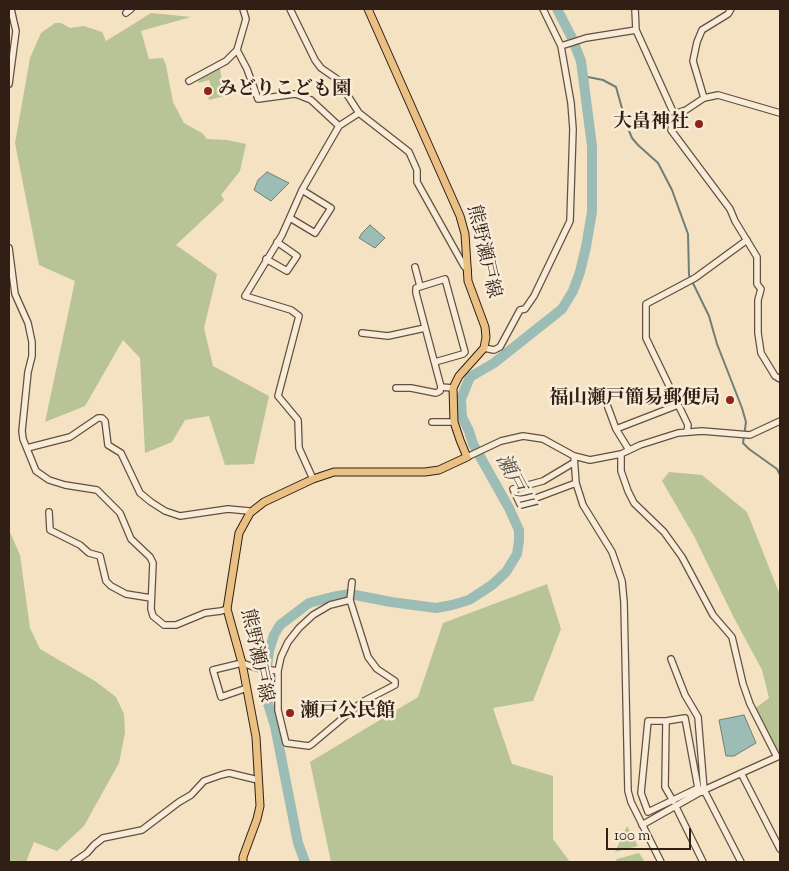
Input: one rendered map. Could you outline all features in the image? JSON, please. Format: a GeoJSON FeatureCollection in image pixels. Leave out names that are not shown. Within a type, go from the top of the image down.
{"type":"FeatureCollection","features":[{"type":"Feature","properties":{"kind":"main road","name":"熊野瀬戸線"},"geometry":{"type":"LineString","coordinates":[[368,9],[460,216],[465,234],[468,281],[485,327],[484,348]]}},
{"type":"Feature","properties":{"kind":"main road"},"geometry":{"type":"LineString","coordinates":[[469,456],[460,440],[454,422],[453,388],[459,376],[484,348]]}},
{"type":"Feature","properties":{"kind":"main road","name":"熊野瀬戸線"},"geometry":{"type":"LineString","coordinates":[[243,862],[260,806],[256,737],[242,663],[227,609],[238,533],[250,513],[264,502],[313,479],[334,472],[425,472],[439,470],[469,456]]}},
{"type":"Feature","properties":{"kind":"street"},"geometry":{"type":"LineString","coordinates":[[9,84],[16,31],[11,9]]}},
{"type":"Feature","properties":{"kind":"street"},"geometry":{"type":"LineString","coordinates":[[188,81],[226,61],[237,50],[246,19],[243,9]]}},
{"type":"Feature","properties":{"kind":"street"},"geometry":{"type":"LineString","coordinates":[[290,9],[315,60],[321,68],[337,79],[359,113],[409,152],[417,170],[417,182],[468,270]]}},
{"type":"Feature","properties":{"kind":"street"},"geometry":{"type":"LineString","coordinates":[[484,348],[494,350],[500,347],[520,310],[525,309],[534,296],[570,221],[573,129],[571,103],[562,45],[543,9]]}},
{"type":"Feature","properties":{"kind":"street"},"geometry":{"type":"LineString","coordinates":[[635,9],[636,30],[674,114],[671,130],[730,210],[757,257],[757,284],[761,289],[758,300],[760,353],[780,379]]}},
{"type":"Feature","properties":{"kind":"street"},"geometry":{"type":"LineString","coordinates":[[704,98],[693,61],[697,42],[702,30],[728,14],[731,9]]}},
{"type":"Feature","properties":{"kind":"street"},"geometry":{"type":"LineString","coordinates":[[562,45],[584,38],[636,30]]}},
{"type":"Feature","properties":{"kind":"street"},"geometry":{"type":"LineString","coordinates":[[237,50],[247,69],[258,98],[295,94],[301,96],[310,100],[340,126]]}},
{"type":"Feature","properties":{"kind":"street"},"geometry":{"type":"LineString","coordinates":[[674,114],[686,110],[704,98],[718,94],[780,113]]}},
{"type":"Feature","properties":{"kind":"street"},"geometry":{"type":"LineString","coordinates":[[313,479],[299,448],[298,420],[278,396],[299,316],[291,310],[244,296],[277,242],[302,190],[340,126],[359,113]]}},
{"type":"Feature","properties":{"kind":"street"},"geometry":{"type":"LineString","coordinates":[[290,218],[315,233],[331,208],[302,190]]}},
{"type":"Feature","properties":{"kind":"street"},"geometry":{"type":"LineString","coordinates":[[687,432],[688,425],[646,338],[646,304],[695,278],[747,240]]}},
{"type":"Feature","properties":{"kind":"street"},"geometry":{"type":"LineString","coordinates":[[266,259],[287,272],[297,256],[277,242]]}},
{"type":"Feature","properties":{"kind":"street"},"geometry":{"type":"LineString","coordinates":[[9,248],[15,294],[28,323],[32,342],[32,356],[28,372],[22,431],[36,471],[41,476],[65,485],[97,490],[120,513],[131,540],[150,557],[153,563],[151,609],[153,616],[164,625],[176,624],[204,613],[221,612],[227,609]]}},
{"type":"Feature","properties":{"kind":"street"},"geometry":{"type":"LineString","coordinates":[[415,266],[420,286]]}},
{"type":"Feature","properties":{"kind":"street"},"geometry":{"type":"LineString","coordinates":[[396,388],[411,388],[436,393],[440,391],[441,387],[416,288],[445,279],[465,352],[435,362]]}},
{"type":"Feature","properties":{"kind":"street"},"geometry":{"type":"LineString","coordinates":[[362,334],[388,336],[425,328]]}},
{"type":"Feature","properties":{"kind":"street"},"geometry":{"type":"LineString","coordinates":[[441,387],[453,388]]}},
{"type":"Feature","properties":{"kind":"street"},"geometry":{"type":"LineString","coordinates":[[603,394],[616,428],[629,450]]}},
{"type":"Feature","properties":{"kind":"street"},"geometry":{"type":"LineString","coordinates":[[616,428],[678,404]]}},
{"type":"Feature","properties":{"kind":"street"},"geometry":{"type":"LineString","coordinates":[[27,448],[70,437],[98,418],[102,418],[105,421],[108,445],[121,453],[140,492],[166,511],[180,516],[228,509],[249,511],[250,513]]}},
{"type":"Feature","properties":{"kind":"street"},"geometry":{"type":"LineString","coordinates":[[469,456],[507,439],[523,436],[543,439],[573,459],[590,460],[621,454],[648,443],[687,432],[722,432],[750,435],[780,421]]}},
{"type":"Feature","properties":{"kind":"street"},"geometry":{"type":"LineString","coordinates":[[432,422],[454,422]]}},
{"type":"Feature","properties":{"kind":"street"},"geometry":{"type":"LineString","coordinates":[[621,454],[622,472],[634,503],[664,532],[682,557],[713,615],[732,637],[743,684],[750,704],[778,759],[701,790],[673,800],[648,812],[641,794],[648,721],[685,718],[701,790],[741,862]]}},
{"type":"Feature","properties":{"kind":"street"},"geometry":{"type":"LineString","coordinates":[[573,459],[576,482],[583,505],[612,552],[622,581],[628,791],[631,802],[659,861]]}},
{"type":"Feature","properties":{"kind":"street"},"geometry":{"type":"LineString","coordinates":[[573,459],[543,481],[513,489],[520,504],[576,482]]}},
{"type":"Feature","properties":{"kind":"street"},"geometry":{"type":"LineString","coordinates":[[49,512],[50,530],[80,545],[89,553],[100,556],[106,581],[111,586],[126,594],[152,598]]}},
{"type":"Feature","properties":{"kind":"street"},"geometry":{"type":"LineString","coordinates":[[350,598],[330,605],[313,615],[299,628],[283,652],[276,671],[278,710],[286,743],[309,746],[362,702],[395,685],[394,681],[377,669],[368,657],[350,598],[352,582]]}},
{"type":"Feature","properties":{"kind":"street"},"geometry":{"type":"LineString","coordinates":[[671,659],[685,695],[698,716],[701,790]]}},
{"type":"Feature","properties":{"kind":"street"},"geometry":{"type":"LineString","coordinates":[[247,688],[221,697],[213,670],[242,663],[276,671]]}},
{"type":"Feature","properties":{"kind":"street"},"geometry":{"type":"LineString","coordinates":[[666,721],[665,786],[673,800]]}},
{"type":"Feature","properties":{"kind":"street"},"geometry":{"type":"LineString","coordinates":[[740,773],[780,849]]}},
{"type":"Feature","properties":{"kind":"street"},"geometry":{"type":"LineString","coordinates":[[74,862],[103,838],[142,830],[178,802],[191,795],[204,781],[229,774],[258,780]]}},
{"type":"Feature","properties":{"kind":"street"},"geometry":{"type":"LineString","coordinates":[[642,825],[676,807],[701,790]]}},
{"type":"Feature","properties":{"kind":"street"},"geometry":{"type":"LineString","coordinates":[[676,807],[703,862]]}},
{"type":"Feature","properties":{"kind":"green space"},"geometry":{"type":"Polygon","coordinates":[[[151,13],[191,17],[141,31],[149,59],[163,58],[173,102],[184,123],[202,133],[207,139],[227,140],[246,144],[240,171],[221,195],[224,200],[176,245],[217,274],[204,328],[213,366],[269,396],[254,464],[225,465],[209,416],[185,420],[172,442],[145,453],[140,358],[123,340],[85,406],[45,422],[75,281],[39,265],[15,143],[30,58],[41,33],[55,23],[61,23],[70,28],[84,26],[102,32],[106,41],[151,13]]]}},
{"type":"Feature","properties":{"kind":"green space"},"geometry":{"type":"Polygon","coordinates":[[[220,68],[224,96],[209,100],[206,89],[211,87],[209,80],[199,83],[198,81],[220,68]]]}},
{"type":"Feature","properties":{"kind":"green space"},"geometry":{"type":"Polygon","coordinates":[[[669,472],[702,475],[747,512],[780,595],[780,756],[771,749],[754,709],[769,698],[762,670],[694,536],[662,481],[669,472]]]}},
{"type":"Feature","properties":{"kind":"green space"},"geometry":{"type":"Polygon","coordinates":[[[9,530],[20,555],[30,628],[40,649],[95,681],[116,697],[124,714],[125,733],[119,763],[84,826],[57,851],[34,842],[26,862],[9,862],[9,530]]]}},
{"type":"Feature","properties":{"kind":"green space"},"geometry":{"type":"Polygon","coordinates":[[[547,584],[561,629],[533,701],[493,708],[512,764],[553,776],[553,839],[570,862],[331,862],[310,762],[418,697],[443,623],[547,584]]]}},
{"type":"Feature","properties":{"kind":"green space"},"geometry":{"type":"Polygon","coordinates":[[[627,826],[638,846],[615,852],[627,826]]]}},
{"type":"Feature","properties":{"kind":"green space"},"geometry":{"type":"Polygon","coordinates":[[[639,853],[644,860],[641,862],[615,862],[617,859],[639,853]]]}},
{"type":"Feature","properties":{"kind":"water"},"geometry":{"type":"Polygon","coordinates":[[[267,172],[289,183],[271,201],[254,190],[258,180],[267,172]]]}},
{"type":"Feature","properties":{"kind":"water"},"geometry":{"type":"Polygon","coordinates":[[[370,225],[385,238],[375,248],[359,238],[370,225]]]}},
{"type":"Feature","properties":{"kind":"water"},"geometry":{"type":"Polygon","coordinates":[[[744,715],[756,743],[734,756],[726,756],[719,720],[744,715]]]}},
{"type":"Feature","properties":{"kind":"waterway","name":"瀬戸川"},"geometry":{"type":"LineString","coordinates":[[305,862],[298,843],[275,726],[264,691],[269,651],[274,635],[280,625],[309,603],[350,594],[436,608],[469,600],[492,585],[506,572],[517,554],[519,530],[509,508],[473,444],[462,417],[461,399],[470,377],[494,363],[562,309],[573,291],[580,272],[592,212],[592,146],[581,61],[557,9]]}},
{"type":"Feature","properties":{"kind":"waterway"},"geometry":{"type":"LineString","coordinates":[[583,82],[588,77],[603,80],[616,87],[632,138],[658,163],[672,190],[688,234],[689,275],[709,316],[717,344],[746,422],[743,443],[777,469],[780,475]]}},
{"type":"Feature","properties":{"kind":"place","name":"みどりこども園"},"geometry":{"type":"Point","coordinates":[208,91]}},
{"type":"Feature","properties":{"kind":"place","name":"大畠神社"},"geometry":{"type":"Point","coordinates":[699,124]}},
{"type":"Feature","properties":{"kind":"place","name":"福山瀬戸簡易郵便局"},"geometry":{"type":"Point","coordinates":[730,400]}},
{"type":"Feature","properties":{"kind":"place","name":"瀬戸公民館"},"geometry":{"type":"Point","coordinates":[290,713]}}]}
